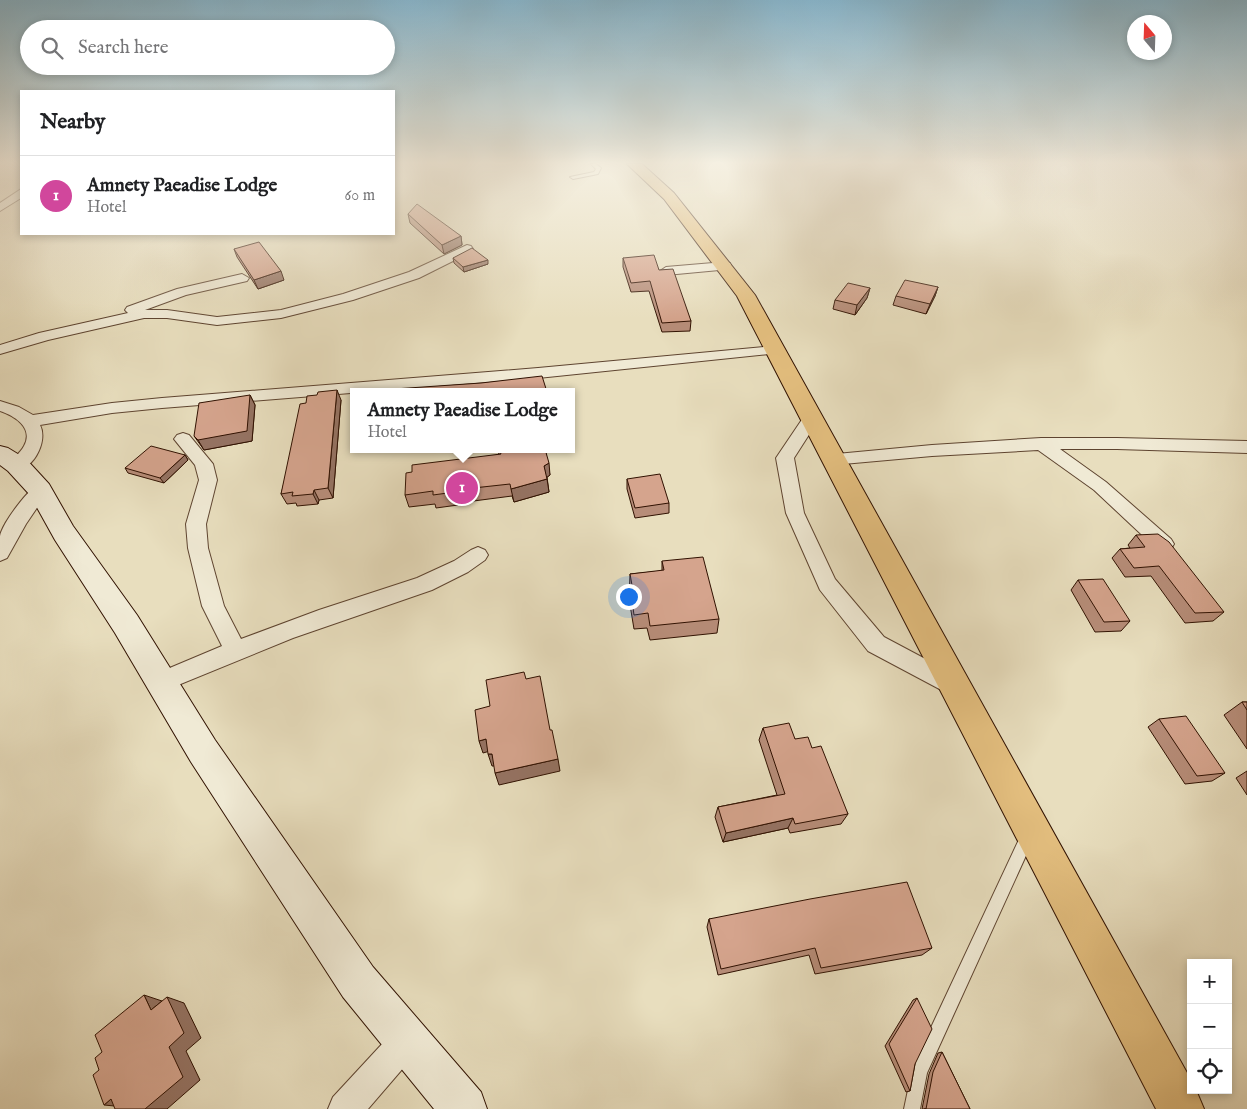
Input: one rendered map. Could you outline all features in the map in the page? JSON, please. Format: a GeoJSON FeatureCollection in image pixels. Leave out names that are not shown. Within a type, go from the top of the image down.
{"type":"FeatureCollection","features":[{"type":"Feature","properties":{"kind":"highway"},"geometry":{"type":"LineString","coordinates":[[685,216],[746,295],[1181,1109]]}},
{"type":"Feature","properties":{"kind":"main road"},"geometry":{"type":"LineString","coordinates":[[19,470],[126,624],[202,751],[358,982],[464,1109]]}},
{"type":"Feature","properties":{"kind":"street"},"geometry":{"type":"LineString","coordinates":[[0,350],[105,321],[144,314],[167,314],[217,321],[281,314],[348,297],[414,275],[466,248]]}},
{"type":"Feature","properties":{"kind":"street"},"geometry":{"type":"LineString","coordinates":[[666,271],[725,266]]}},
{"type":"Feature","properties":{"kind":"street"},"geometry":{"type":"LineString","coordinates":[[105,321],[160,299],[242,278]]}},
{"type":"Feature","properties":{"kind":"street"},"geometry":{"type":"LineString","coordinates":[[352,388],[538,373],[774,350]]}},
{"type":"Feature","properties":{"kind":"street"},"geometry":{"type":"LineString","coordinates":[[30,421],[112,408],[350,388]]}},
{"type":"Feature","properties":{"kind":"street"},"geometry":{"type":"LineString","coordinates":[[0,406],[16,411],[30,421],[35,438],[34,444],[19,470],[18,520],[0,554]]}},
{"type":"Feature","properties":{"kind":"street"},"geometry":{"type":"LineString","coordinates":[[811,419],[785,458],[795,513],[828,584],[876,644],[955,686]]}},
{"type":"Feature","properties":{"kind":"street"},"geometry":{"type":"LineString","coordinates":[[183,438],[204,464],[208,480],[196,524],[198,548],[213,606],[236,652]]}},
{"type":"Feature","properties":{"kind":"street"},"geometry":{"type":"LineString","coordinates":[[832,459],[1041,444],[1101,443],[1247,447]]}},
{"type":"Feature","properties":{"kind":"street"},"geometry":{"type":"LineString","coordinates":[[1041,444],[1100,486],[1164,544]]}},
{"type":"Feature","properties":{"kind":"street"},"geometry":{"type":"LineString","coordinates":[[161,682],[307,624],[425,583],[465,564],[478,554]]}},
{"type":"Feature","properties":{"kind":"street"},"geometry":{"type":"LineString","coordinates":[[346,1109],[406,1041]]}},
{"type":"Feature","properties":{"kind":"lane"},"geometry":{"type":"LineString","coordinates":[[912,1109],[919,1072],[1031,828]]}},
{"type":"Feature","properties":{"kind":"building"},"geometry":{"type":"Polygon","coordinates":[[[410,216],[433,216],[461,236],[442,245],[410,216]]]}},
{"type":"Feature","properties":{"kind":"building"},"geometry":{"type":"Polygon","coordinates":[[[259,242],[281,271],[254,280],[234,249],[259,242]]]}},
{"type":"Feature","properties":{"kind":"building"},"geometry":{"type":"Polygon","coordinates":[[[472,248],[488,260],[463,267],[453,258],[472,248]]]}},
{"type":"Feature","properties":{"kind":"building"},"geometry":{"type":"Polygon","coordinates":[[[654,255],[659,270],[673,269],[691,321],[662,323],[650,281],[631,283],[623,258],[654,255]]]}},
{"type":"Feature","properties":{"kind":"building"},"geometry":{"type":"Polygon","coordinates":[[[905,280],[938,287],[930,304],[896,296],[905,280]]]}},
{"type":"Feature","properties":{"kind":"building"},"geometry":{"type":"Polygon","coordinates":[[[848,283],[870,288],[857,305],[835,300],[848,283]]]}},
{"type":"Feature","properties":{"kind":"building"},"geometry":{"type":"Polygon","coordinates":[[[542,376],[546,388],[408,388],[481,383],[542,376]]]}},
{"type":"Feature","properties":{"kind":"building"},"geometry":{"type":"Polygon","coordinates":[[[337,390],[328,488],[314,490],[313,494],[292,496],[293,492],[281,494],[300,404],[306,403],[307,396],[317,395],[318,392],[337,390]]]}},
{"type":"Feature","properties":{"kind":"building"},"geometry":{"type":"Polygon","coordinates":[[[250,395],[247,431],[198,440],[194,436],[199,403],[250,395]]]}},
{"type":"Feature","properties":{"kind":"building"},"geometry":{"type":"Polygon","coordinates":[[[151,446],[185,455],[160,478],[125,468],[151,446]]]}},
{"type":"Feature","properties":{"kind":"building"},"geometry":{"type":"Polygon","coordinates":[[[546,453],[549,463],[544,466],[547,479],[511,489],[510,484],[455,490],[455,492],[433,495],[433,491],[405,495],[406,473],[412,472],[412,465],[501,454],[546,453]]]}},
{"type":"Feature","properties":{"kind":"building"},"geometry":{"type":"Polygon","coordinates":[[[660,474],[669,503],[635,508],[627,479],[660,474]]]}},
{"type":"Feature","properties":{"kind":"building"},"geometry":{"type":"Polygon","coordinates":[[[1158,534],[1169,542],[1224,612],[1195,613],[1159,566],[1134,568],[1120,549],[1145,547],[1136,535],[1158,534]]]}},
{"type":"Feature","properties":{"kind":"building"},"geometry":{"type":"Polygon","coordinates":[[[703,557],[719,619],[650,626],[648,613],[634,615],[630,574],[664,570],[662,561],[703,557]]]}},
{"type":"Feature","properties":{"kind":"building"},"geometry":{"type":"Polygon","coordinates":[[[1103,579],[1130,621],[1104,622],[1078,580],[1103,579]]]}},
{"type":"Feature","properties":{"kind":"building"},"geometry":{"type":"Polygon","coordinates":[[[524,672],[526,679],[540,676],[550,730],[552,730],[558,759],[495,773],[492,754],[488,754],[486,739],[479,741],[475,710],[490,706],[486,680],[524,672]]]}},
{"type":"Feature","properties":{"kind":"building"},"geometry":{"type":"Polygon","coordinates":[[[1242,702],[1247,702],[1247,710],[1242,702]]]}},
{"type":"Feature","properties":{"kind":"building"},"geometry":{"type":"Polygon","coordinates":[[[1186,716],[1225,773],[1197,776],[1159,719],[1186,716]]]}},
{"type":"Feature","properties":{"kind":"building"},"geometry":{"type":"Polygon","coordinates":[[[789,723],[795,739],[808,737],[812,748],[821,746],[848,814],[795,824],[793,818],[726,833],[718,807],[785,794],[763,728],[789,723]]]}},
{"type":"Feature","properties":{"kind":"building"},"geometry":{"type":"Polygon","coordinates":[[[907,882],[932,948],[821,968],[815,948],[721,969],[709,919],[907,882]]]}},
{"type":"Feature","properties":{"kind":"building"},"geometry":{"type":"Polygon","coordinates":[[[144,995],[151,1010],[167,997],[184,1033],[169,1047],[183,1077],[145,1109],[115,1109],[111,1099],[104,1105],[93,1075],[99,1070],[95,1058],[102,1052],[95,1035],[144,995]]]}},
{"type":"Feature","properties":{"kind":"building"},"geometry":{"type":"Polygon","coordinates":[[[917,998],[932,1029],[915,1064],[910,1091],[889,1044],[917,998]]]}},
{"type":"Feature","properties":{"kind":"building"},"geometry":{"type":"Polygon","coordinates":[[[942,1052],[970,1109],[926,1109],[933,1072],[942,1052]]]}},
{"type":"Feature","properties":{"kind":"place","name":"Amnety Paeadise Lodge"},"geometry":{"type":"Point","coordinates":[462,488]}}]}
